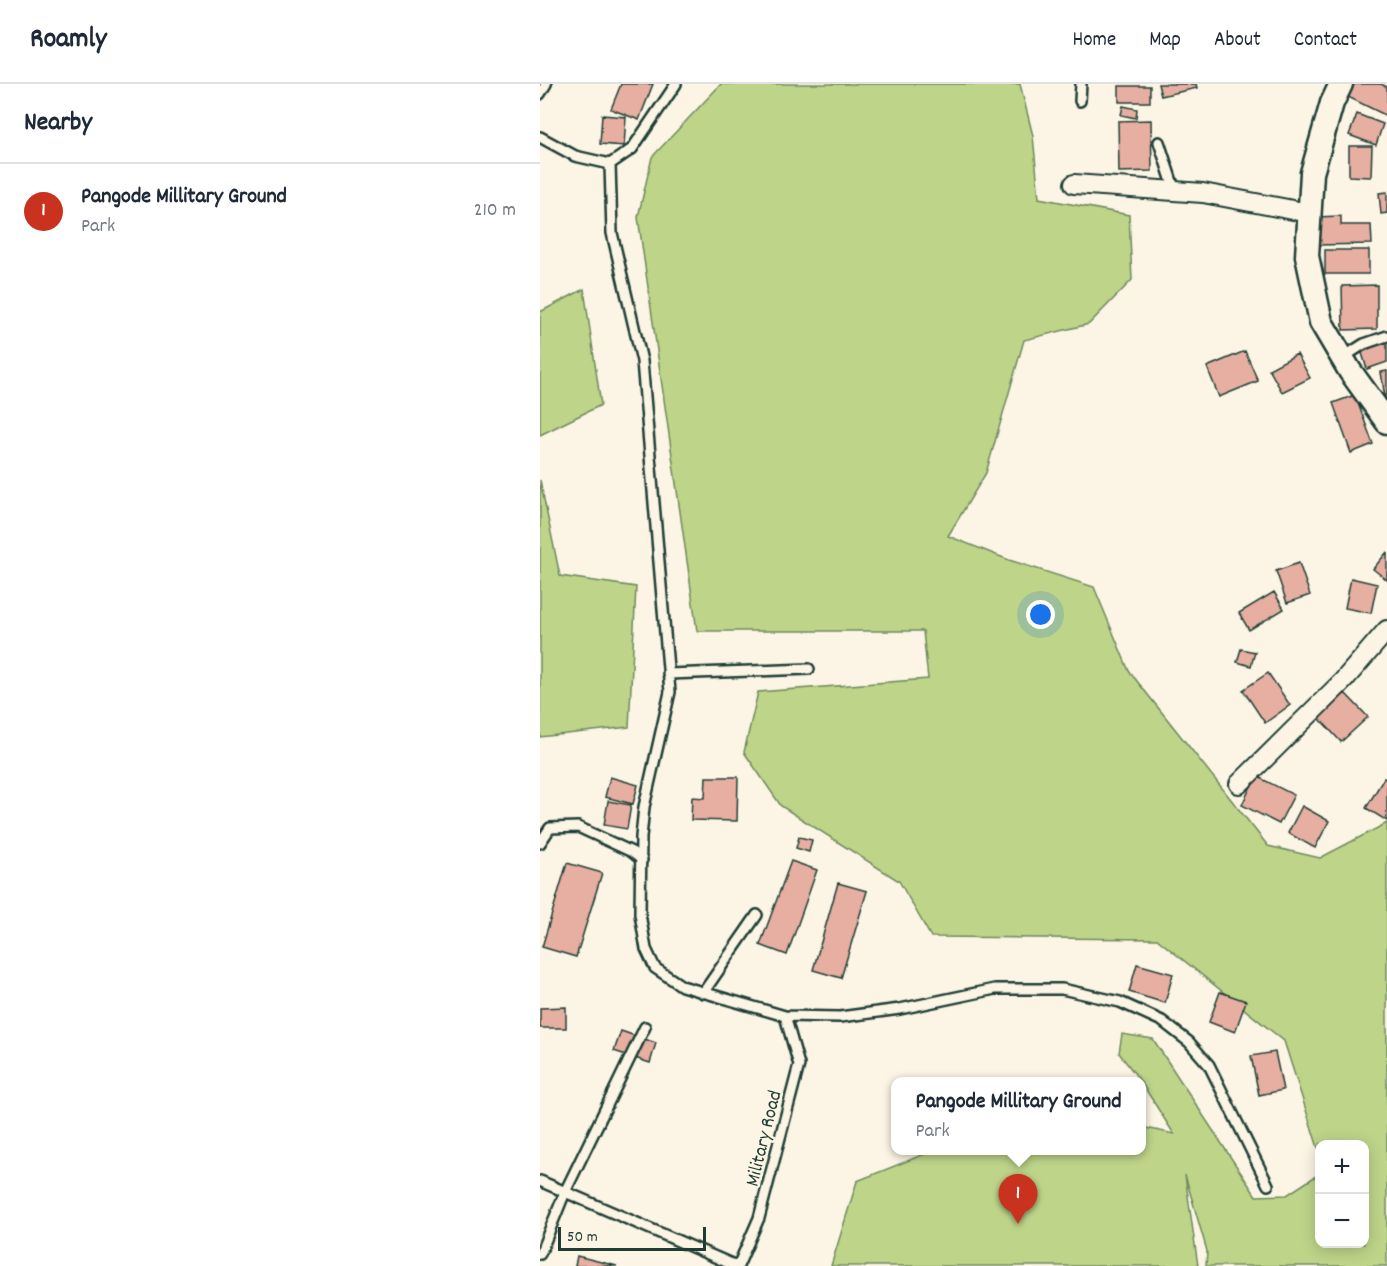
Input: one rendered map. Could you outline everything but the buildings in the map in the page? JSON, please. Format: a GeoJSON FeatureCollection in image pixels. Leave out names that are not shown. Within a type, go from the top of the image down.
{"type":"FeatureCollection","features":[{"type":"Feature","properties":{"kind":"street"},"geometry":{"type":"LineString","coordinates":[[1341,84],[1332,103],[1312,173],[1307,256],[1321,322],[1342,358],[1387,422]]}},
{"type":"Feature","properties":{"kind":"street"},"geometry":{"type":"LineString","coordinates":[[1074,184],[1203,193],[1309,213]]}},
{"type":"Feature","properties":{"kind":"street"},"geometry":{"type":"LineString","coordinates":[[1239,784],[1343,681],[1387,630]]}},
{"type":"Feature","properties":{"kind":"lane"},"geometry":{"type":"LineString","coordinates":[[540,94],[546,84]]}},
{"type":"Feature","properties":{"kind":"lane"},"geometry":{"type":"LineString","coordinates":[[540,137],[575,156],[609,164],[633,149],[676,84]]}},
{"type":"Feature","properties":{"kind":"lane"},"geometry":{"type":"LineString","coordinates":[[1080,101],[1081,84]]}},
{"type":"Feature","properties":{"kind":"lane"},"geometry":{"type":"LineString","coordinates":[[1159,142],[1175,191]]}},
{"type":"Feature","properties":{"kind":"lane"},"geometry":{"type":"LineString","coordinates":[[609,164],[612,233],[642,361],[668,674],[668,710],[644,807],[640,914],[646,949],[655,968],[682,986],[703,993],[728,997],[785,1016],[840,1017],[900,1009],[995,989],[1062,989],[1120,1002],[1162,1022],[1190,1042],[1209,1065],[1268,1185]]}},
{"type":"Feature","properties":{"kind":"lane"},"geometry":{"type":"LineString","coordinates":[[1342,358],[1364,344],[1387,336]]}},
{"type":"Feature","properties":{"kind":"lane"},"geometry":{"type":"LineString","coordinates":[[668,674],[809,669]]}},
{"type":"Feature","properties":{"kind":"lane"},"geometry":{"type":"LineString","coordinates":[[540,843],[550,828],[578,827],[632,852],[642,860]]}},
{"type":"Feature","properties":{"kind":"lane"},"geometry":{"type":"LineString","coordinates":[[703,993],[757,915]]}},
{"type":"Feature","properties":{"kind":"lane","name":"Military Road"},"geometry":{"type":"LineString","coordinates":[[737,1266],[759,1218],[799,1065],[785,1016]]}},
{"type":"Feature","properties":{"kind":"lane"},"geometry":{"type":"LineString","coordinates":[[540,1254],[565,1192],[645,1027]]}},
{"type":"Feature","properties":{"kind":"lane"},"geometry":{"type":"LineString","coordinates":[[540,1181],[737,1266]]}},
{"type":"Feature","properties":{"kind":"green space"},"geometry":{"type":"Polygon","coordinates":[[[721,84],[1020,84],[1033,136],[1039,198],[1129,215],[1132,280],[1089,324],[1024,340],[986,473],[948,536],[1009,560],[1094,587],[1129,671],[1268,846],[1320,858],[1387,823],[1387,1266],[1206,1266],[1207,1251],[1185,1175],[1198,1266],[831,1266],[857,1181],[922,1155],[1146,1155],[1146,1128],[1174,1134],[1146,1090],[1146,1077],[1137,1077],[1119,1053],[1122,1034],[1153,1039],[1256,1196],[1287,1195],[1315,1177],[1315,1248],[1369,1248],[1369,1140],[1316,1140],[1284,1041],[1157,939],[931,937],[899,881],[781,806],[744,752],[758,692],[928,679],[923,631],[697,631],[638,217],[652,157],[721,84]]]}},
{"type":"Feature","properties":{"kind":"green space"},"geometry":{"type":"Polygon","coordinates":[[[584,289],[601,405],[540,435],[540,312],[584,289]]]}},
{"type":"Feature","properties":{"kind":"green space"},"geometry":{"type":"Polygon","coordinates":[[[540,480],[560,576],[636,587],[629,727],[540,737],[540,480]]]}},
{"type":"Feature","properties":{"kind":"place","name":"Pangode Millitary Ground"},"geometry":{"type":"Point","coordinates":[1018,1224]}}]}
